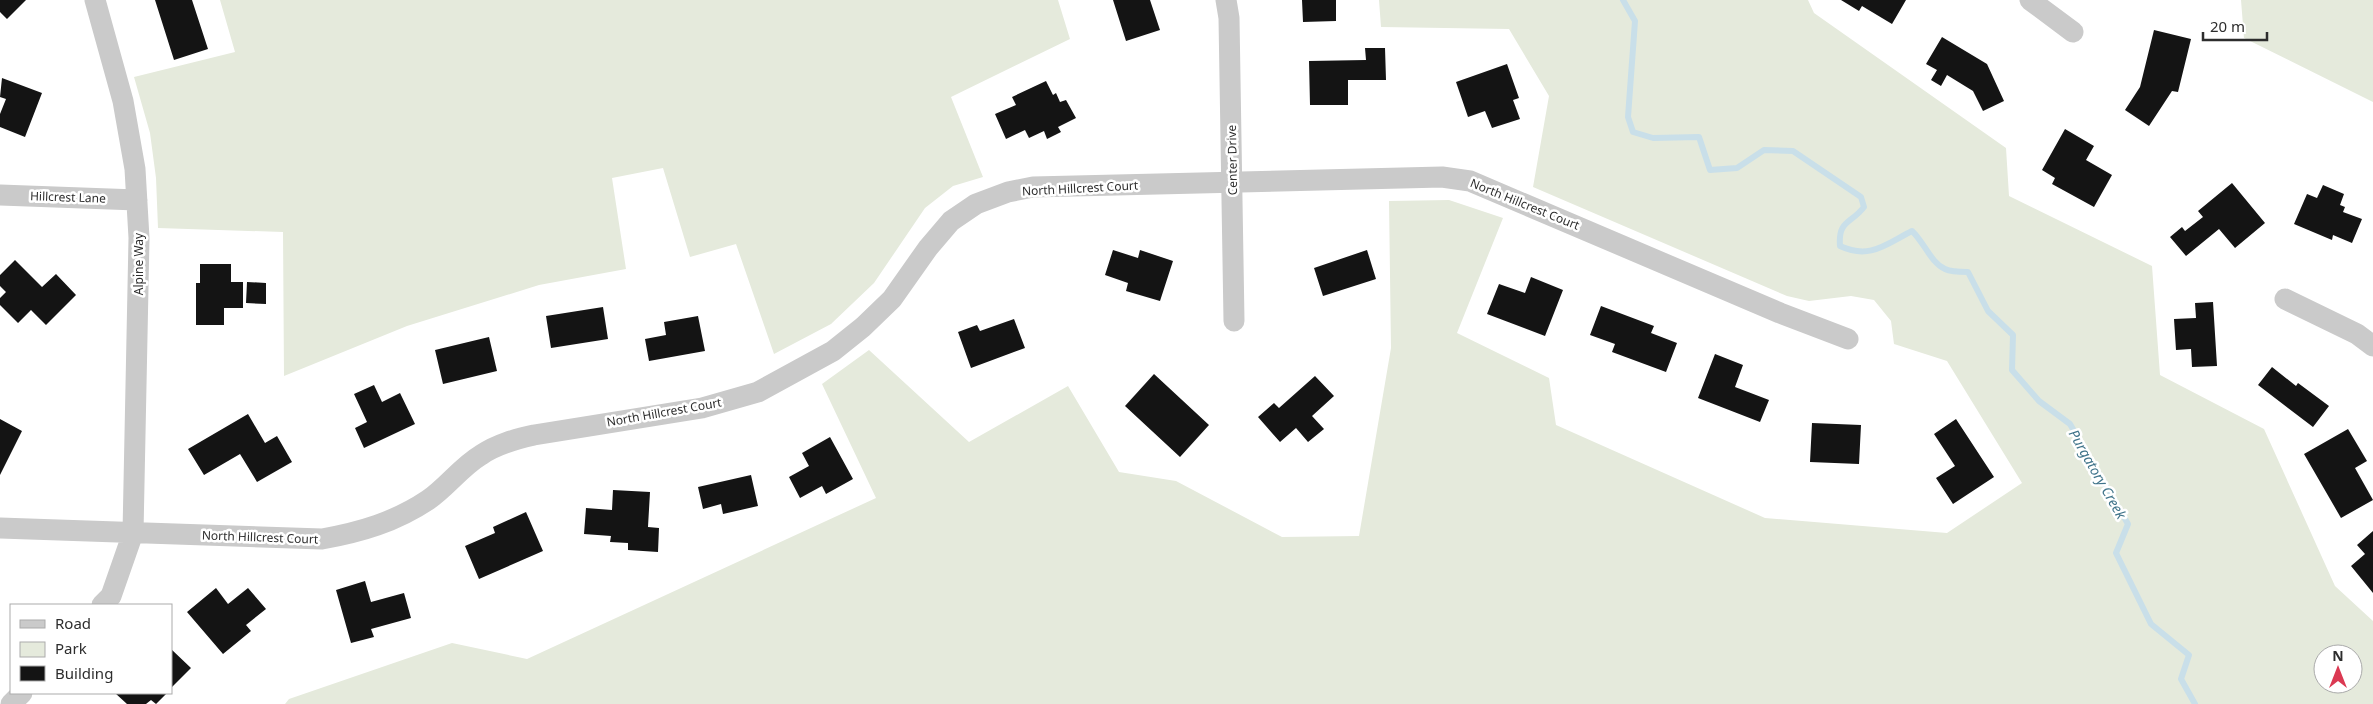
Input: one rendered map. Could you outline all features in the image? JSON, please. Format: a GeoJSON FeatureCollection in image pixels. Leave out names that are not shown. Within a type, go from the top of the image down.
{"type":"FeatureCollection","features":[{"type":"Feature","properties":{"kind":"street","name":"Alpine Way"},"geometry":{"type":"LineString","coordinates":[[95,0],[123,101],[137,200],[139,269],[133,533],[111,596],[103,604]]}},
{"type":"Feature","properties":{"kind":"street","name":"Center Drive"},"geometry":{"type":"LineString","coordinates":[[1226,0],[1229,18],[1234,321]]}},
{"type":"Feature","properties":{"kind":"street"},"geometry":{"type":"LineString","coordinates":[[2030,0],[2073,32]]}},
{"type":"Feature","properties":{"kind":"street","name":"North Hillcrest Court"},"geometry":{"type":"LineString","coordinates":[[0,528],[322,539],[360,533],[397,519],[430,498],[480,455],[507,442],[534,435],[702,408],[758,392],[804,369],[833,351],[886,305],[928,248],[951,221],[976,204],[1008,192],[1033,188],[1442,178],[1470,181],[1780,313],[1848,339]]}},
{"type":"Feature","properties":{"kind":"street","name":"Hillcrest Lane"},"geometry":{"type":"LineString","coordinates":[[0,195],[137,200]]}},
{"type":"Feature","properties":{"kind":"street"},"geometry":{"type":"LineString","coordinates":[[2285,299],[2357,334],[2373,346]]}},
{"type":"Feature","properties":{"kind":"street"},"geometry":{"type":"LineString","coordinates":[[11,704],[21,694]]}},
{"type":"Feature","properties":{"kind":"green space"},"geometry":{"type":"Polygon","coordinates":[[[220,0],[1058,0],[1070,39],[951,97],[983,177],[953,186],[925,208],[874,283],[831,324],[774,354],[736,244],[690,257],[663,168],[612,178],[626,269],[539,285],[407,326],[284,376],[283,232],[158,228],[156,178],[150,133],[134,77],[235,52],[220,0]]]}},
{"type":"Feature","properties":{"kind":"green space"},"geometry":{"type":"Polygon","coordinates":[[[1379,0],[1808,0],[1814,13],[2006,148],[2009,196],[2152,266],[2160,375],[2264,429],[2335,586],[2373,621],[2373,704],[285,704],[289,699],[452,643],[527,659],[876,498],[822,384],[869,350],[969,442],[1068,386],[1119,472],[1176,481],[1282,537],[1359,536],[1391,348],[1389,201],[1449,200],[1503,218],[1457,333],[1549,378],[1556,425],[1765,518],[1947,533],[2022,483],[1947,361],[1894,344],[1891,321],[1874,300],[1851,296],[1809,301],[1787,296],[1533,187],[1549,96],[1509,29],[1381,27],[1379,0]]]}},
{"type":"Feature","properties":{"kind":"green space"},"geometry":{"type":"Polygon","coordinates":[[[2241,0],[2373,0],[2373,102],[2244,38],[2241,0]]]}},
{"type":"Feature","properties":{"kind":"building"},"geometry":{"type":"Polygon","coordinates":[[[0,0],[26,0],[7,19],[0,12],[0,0]]]}},
{"type":"Feature","properties":{"kind":"building"},"geometry":{"type":"Polygon","coordinates":[[[155,0],[192,0],[208,49],[174,60],[155,0]]]}},
{"type":"Feature","properties":{"kind":"building"},"geometry":{"type":"Polygon","coordinates":[[[1113,0],[1150,0],[1160,30],[1126,41],[1113,0]]]}},
{"type":"Feature","properties":{"kind":"building"},"geometry":{"type":"Polygon","coordinates":[[[1302,0],[1336,0],[1336,21],[1303,22],[1302,0]]]}},
{"type":"Feature","properties":{"kind":"building"},"geometry":{"type":"Polygon","coordinates":[[[1841,0],[1906,0],[1892,24],[1862,6],[1859,11],[1841,0]]]}},
{"type":"Feature","properties":{"kind":"building"},"geometry":{"type":"Polygon","coordinates":[[[2154,30],[2191,39],[2178,92],[2172,91],[2149,126],[2125,110],[2140,87],[2154,30]]]}},
{"type":"Feature","properties":{"kind":"building"},"geometry":{"type":"Polygon","coordinates":[[[1942,37],[1987,64],[2004,101],[1983,111],[1973,91],[1947,75],[1941,86],[1931,80],[1937,70],[1926,64],[1942,37]]]}},
{"type":"Feature","properties":{"kind":"building"},"geometry":{"type":"Polygon","coordinates":[[[1365,48],[1385,48],[1386,80],[1348,80],[1348,105],[1310,105],[1309,61],[1366,60],[1365,48]]]}},
{"type":"Feature","properties":{"kind":"building"},"geometry":{"type":"Polygon","coordinates":[[[1507,64],[1519,98],[1513,100],[1520,119],[1492,128],[1485,111],[1468,117],[1456,82],[1507,64]]]}},
{"type":"Feature","properties":{"kind":"building"},"geometry":{"type":"Polygon","coordinates":[[[2,78],[42,93],[25,137],[0,127],[0,114],[6,99],[0,97],[2,78]]]}},
{"type":"Feature","properties":{"kind":"building"},"geometry":{"type":"Polygon","coordinates":[[[1046,81],[1053,95],[1056,93],[1060,102],[1066,100],[1076,118],[1058,127],[1061,132],[1047,139],[1044,131],[1029,138],[1025,130],[1006,139],[995,114],[1016,105],[1012,97],[1046,81]]]}},
{"type":"Feature","properties":{"kind":"building"},"geometry":{"type":"Polygon","coordinates":[[[2065,129],[2094,146],[2086,160],[2112,175],[2094,207],[2052,184],[2055,178],[2042,170],[2065,129]]]}},
{"type":"Feature","properties":{"kind":"building"},"geometry":{"type":"Polygon","coordinates":[[[2232,183],[2265,223],[2235,248],[2219,229],[2186,256],[2170,237],[2182,227],[2185,231],[2203,217],[2198,211],[2232,183]]]}},
{"type":"Feature","properties":{"kind":"building"},"geometry":{"type":"Polygon","coordinates":[[[2323,185],[2344,194],[2340,205],[2345,207],[2343,212],[2362,219],[2352,243],[2333,235],[2332,240],[2294,224],[2307,194],[2317,198],[2323,185]]]}},
{"type":"Feature","properties":{"kind":"building"},"geometry":{"type":"Polygon","coordinates":[[[1113,250],[1138,258],[1140,250],[1173,261],[1160,301],[1126,291],[1128,283],[1105,275],[1113,250]]]}},
{"type":"Feature","properties":{"kind":"building"},"geometry":{"type":"Polygon","coordinates":[[[1367,250],[1376,279],[1323,296],[1314,268],[1367,250]]]}},
{"type":"Feature","properties":{"kind":"building"},"geometry":{"type":"Polygon","coordinates":[[[15,260],[42,287],[56,274],[76,295],[46,325],[31,310],[18,323],[0,305],[0,298],[6,292],[0,286],[0,275],[15,260]]]}},
{"type":"Feature","properties":{"kind":"building"},"geometry":{"type":"Polygon","coordinates":[[[200,264],[231,264],[231,282],[243,282],[243,308],[224,308],[224,325],[196,325],[196,283],[200,283],[200,264]]]}},
{"type":"Feature","properties":{"kind":"building"},"geometry":{"type":"Polygon","coordinates":[[[1531,277],[1563,290],[1545,336],[1487,314],[1499,284],[1525,293],[1531,277]]]}},
{"type":"Feature","properties":{"kind":"building"},"geometry":{"type":"Polygon","coordinates":[[[247,282],[266,283],[266,304],[246,303],[247,282]]]}},
{"type":"Feature","properties":{"kind":"building"},"geometry":{"type":"Polygon","coordinates":[[[2213,302],[2217,366],[2192,367],[2191,349],[2176,350],[2174,319],[2196,318],[2195,303],[2213,302]]]}},
{"type":"Feature","properties":{"kind":"building"},"geometry":{"type":"Polygon","coordinates":[[[1601,306],[1654,326],[1651,333],[1677,343],[1666,372],[1612,352],[1615,344],[1590,335],[1601,306]]]}},
{"type":"Feature","properties":{"kind":"building"},"geometry":{"type":"Polygon","coordinates":[[[603,307],[608,339],[551,348],[546,316],[603,307]]]}},
{"type":"Feature","properties":{"kind":"building"},"geometry":{"type":"Polygon","coordinates":[[[698,316],[705,351],[649,361],[645,339],[666,335],[664,322],[698,316]]]}},
{"type":"Feature","properties":{"kind":"building"},"geometry":{"type":"Polygon","coordinates":[[[1014,319],[1025,348],[971,368],[958,332],[977,325],[980,331],[1014,319]]]}},
{"type":"Feature","properties":{"kind":"building"},"geometry":{"type":"Polygon","coordinates":[[[489,337],[497,371],[443,384],[435,350],[489,337]]]}},
{"type":"Feature","properties":{"kind":"building"},"geometry":{"type":"Polygon","coordinates":[[[1715,354],[1743,365],[1735,387],[1769,400],[1760,422],[1698,398],[1715,354]]]}},
{"type":"Feature","properties":{"kind":"building"},"geometry":{"type":"Polygon","coordinates":[[[2272,367],[2296,386],[2298,383],[2329,406],[2313,427],[2258,385],[2272,367]]]}},
{"type":"Feature","properties":{"kind":"building"},"geometry":{"type":"Polygon","coordinates":[[[1154,374],[1209,425],[1180,457],[1125,406],[1154,374]]]}},
{"type":"Feature","properties":{"kind":"building"},"geometry":{"type":"Polygon","coordinates":[[[1315,376],[1334,396],[1312,416],[1324,429],[1308,442],[1296,428],[1280,442],[1258,417],[1274,403],[1279,408],[1315,376]]]}},
{"type":"Feature","properties":{"kind":"building"},"geometry":{"type":"Polygon","coordinates":[[[374,385],[382,402],[400,393],[415,424],[364,448],[355,428],[367,422],[354,394],[374,385]]]}},
{"type":"Feature","properties":{"kind":"building"},"geometry":{"type":"Polygon","coordinates":[[[248,414],[265,443],[277,436],[292,462],[257,482],[240,454],[204,475],[188,449],[248,414]]]}},
{"type":"Feature","properties":{"kind":"building"},"geometry":{"type":"Polygon","coordinates":[[[0,419],[22,431],[0,475],[0,419]]]}},
{"type":"Feature","properties":{"kind":"building"},"geometry":{"type":"Polygon","coordinates":[[[1956,419],[1994,477],[1953,504],[1936,478],[1955,466],[1934,434],[1956,419]]]}},
{"type":"Feature","properties":{"kind":"building"},"geometry":{"type":"Polygon","coordinates":[[[1812,423],[1861,425],[1859,464],[1810,462],[1812,423]]]}},
{"type":"Feature","properties":{"kind":"building"},"geometry":{"type":"Polygon","coordinates":[[[2348,429],[2367,461],[2355,468],[2373,500],[2341,518],[2304,454],[2348,429]]]}},
{"type":"Feature","properties":{"kind":"building"},"geometry":{"type":"Polygon","coordinates":[[[830,437],[853,479],[826,494],[822,486],[800,498],[789,477],[809,466],[802,453],[830,437]]]}},
{"type":"Feature","properties":{"kind":"building"},"geometry":{"type":"Polygon","coordinates":[[[751,475],[758,506],[723,514],[721,504],[703,509],[698,487],[751,475]]]}},
{"type":"Feature","properties":{"kind":"building"},"geometry":{"type":"Polygon","coordinates":[[[613,490],[650,492],[648,527],[659,528],[658,552],[628,550],[628,543],[610,542],[611,536],[584,534],[586,508],[612,510],[613,490]]]}},
{"type":"Feature","properties":{"kind":"building"},"geometry":{"type":"Polygon","coordinates":[[[526,512],[543,551],[479,579],[465,546],[495,533],[493,527],[526,512]]]}},
{"type":"Feature","properties":{"kind":"building"},"geometry":{"type":"Polygon","coordinates":[[[2373,531],[2373,593],[2351,566],[2365,554],[2357,545],[2373,531]]]}},
{"type":"Feature","properties":{"kind":"building"},"geometry":{"type":"Polygon","coordinates":[[[365,581],[371,602],[404,593],[411,618],[371,629],[374,637],[351,643],[336,590],[365,581]]]}},
{"type":"Feature","properties":{"kind":"building"},"geometry":{"type":"Polygon","coordinates":[[[216,588],[228,604],[248,588],[266,609],[246,625],[251,631],[223,654],[187,612],[216,588]]]}},
{"type":"Feature","properties":{"kind":"building"},"geometry":{"type":"Polygon","coordinates":[[[172,650],[191,668],[172,687],[172,650]]]}},
{"type":"Feature","properties":{"kind":"building"},"geometry":{"type":"Polygon","coordinates":[[[116,694],[166,694],[156,704],[151,700],[146,704],[127,704],[116,694]]]}},
{"type":"Feature","properties":{"kind":"waterway","name":"Purgatory Creek"},"geometry":{"type":"LineString","coordinates":[[1623,0],[1635,21],[1628,117],[1633,132],[1653,138],[1699,137],[1710,170],[1737,168],[1764,150],[1793,151],[1861,197],[1864,207],[1843,227],[1840,246],[1851,250],[1869,251],[1878,249],[1912,231],[1940,266],[1950,271],[1968,272],[1988,311],[2013,335],[2012,370],[2039,401],[2070,424],[2128,524],[2116,553],[2151,624],[2189,655],[2181,679],[2195,704]]}}]}
